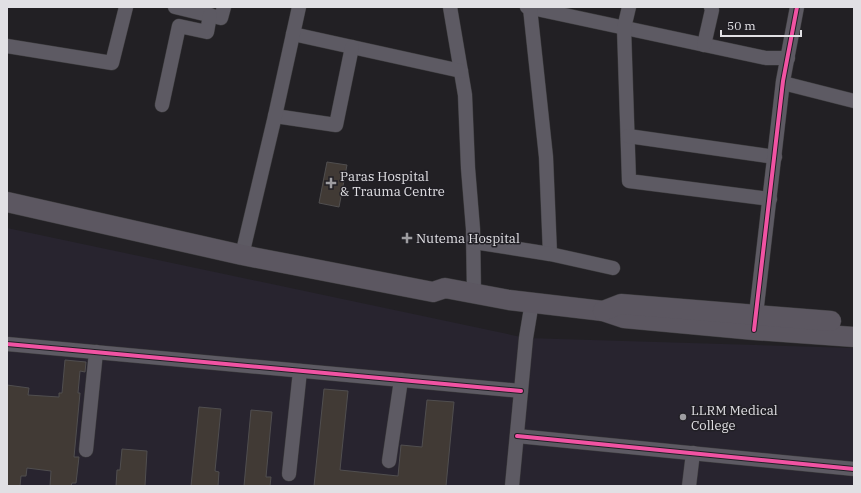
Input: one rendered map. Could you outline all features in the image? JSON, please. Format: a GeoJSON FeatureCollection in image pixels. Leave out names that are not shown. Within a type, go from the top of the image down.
{"type":"FeatureCollection","features":[{"type":"Feature","properties":{"kind":"highway"},"geometry":{"type":"LineString","coordinates":[[7,189],[244,248],[433,292],[445,288],[508,300],[603,311],[624,318],[755,323],[854,323]]}},
{"type":"Feature","properties":{"kind":"highway"},"geometry":{"type":"LineString","coordinates":[[7,202],[244,248]]}},
{"type":"Feature","properties":{"kind":"highway"},"geometry":{"type":"LineString","coordinates":[[755,323],[854,337]]}},
{"type":"Feature","properties":{"kind":"street"},"geometry":{"type":"LineString","coordinates":[[7,46],[112,63],[126,7]]}},
{"type":"Feature","properties":{"kind":"street"},"geometry":{"type":"LineString","coordinates":[[175,7],[221,18],[224,7]]}},
{"type":"Feature","properties":{"kind":"street"},"geometry":{"type":"LineString","coordinates":[[244,248],[299,7]]}},
{"type":"Feature","properties":{"kind":"street"},"geometry":{"type":"LineString","coordinates":[[450,7],[465,94],[468,168],[474,242],[474,293]]}},
{"type":"Feature","properties":{"kind":"street"},"geometry":{"type":"LineString","coordinates":[[550,254],[546,157],[529,7],[766,58],[788,58]]}},
{"type":"Feature","properties":{"kind":"street"},"geometry":{"type":"LineString","coordinates":[[629,7],[624,28],[629,181],[770,199]]}},
{"type":"Feature","properties":{"kind":"street"},"geometry":{"type":"LineString","coordinates":[[704,45],[712,10],[711,7]]}},
{"type":"Feature","properties":{"kind":"street"},"geometry":{"type":"LineString","coordinates":[[755,323],[783,84],[797,7]]}},
{"type":"Feature","properties":{"kind":"street"},"geometry":{"type":"LineString","coordinates":[[162,105],[179,26],[207,32],[210,15]]}},
{"type":"Feature","properties":{"kind":"street"},"geometry":{"type":"LineString","coordinates":[[293,34],[461,71]]}},
{"type":"Feature","properties":{"kind":"street"},"geometry":{"type":"LineString","coordinates":[[275,116],[336,124],[352,47]]}},
{"type":"Feature","properties":{"kind":"street"},"geometry":{"type":"LineString","coordinates":[[783,84],[854,102]]}},
{"type":"Feature","properties":{"kind":"street"},"geometry":{"type":"LineString","coordinates":[[628,136],[775,157]]}},
{"type":"Feature","properties":{"kind":"street"},"geometry":{"type":"LineString","coordinates":[[474,242],[550,254],[613,268]]}},
{"type":"Feature","properties":{"kind":"street"},"geometry":{"type":"LineString","coordinates":[[512,486],[526,338],[532,302]]}},
{"type":"Feature","properties":{"kind":"street"},"geometry":{"type":"LineString","coordinates":[[7,344],[521,391]]}},
{"type":"Feature","properties":{"kind":"street"},"geometry":{"type":"LineString","coordinates":[[86,450],[96,352]]}},
{"type":"Feature","properties":{"kind":"street"},"geometry":{"type":"LineString","coordinates":[[289,474],[300,371]]}},
{"type":"Feature","properties":{"kind":"street"},"geometry":{"type":"LineString","coordinates":[[388,461],[400,380]]}},
{"type":"Feature","properties":{"kind":"street"},"geometry":{"type":"LineString","coordinates":[[517,436],[854,469]]}},
{"type":"Feature","properties":{"kind":"street"},"geometry":{"type":"LineString","coordinates":[[689,486],[693,453]]}},
{"type":"Feature","properties":{"kind":"shaded area"},"geometry":{"type":"Polygon","coordinates":[[[7,228],[526,338],[854,348],[854,486],[7,486],[7,228]]]}},
{"type":"Feature","properties":{"kind":"building"},"geometry":{"type":"Polygon","coordinates":[[[327,162],[347,165],[339,207],[319,203],[327,162]]]}},
{"type":"Feature","properties":{"kind":"building"},"geometry":{"type":"Polygon","coordinates":[[[65,360],[86,362],[85,372],[80,371],[78,393],[80,393],[74,457],[79,457],[76,483],[72,483],[71,486],[50,486],[51,471],[27,468],[26,476],[21,476],[20,486],[7,486],[7,385],[29,388],[28,395],[59,397],[59,393],[62,393],[65,360]]]}},
{"type":"Feature","properties":{"kind":"building"},"geometry":{"type":"Polygon","coordinates":[[[324,389],[348,391],[340,470],[398,476],[401,445],[422,447],[427,400],[454,402],[446,486],[314,486],[324,389]]]}},
{"type":"Feature","properties":{"kind":"building"},"geometry":{"type":"Polygon","coordinates":[[[199,407],[221,409],[215,471],[219,472],[218,486],[191,486],[199,407]]]}},
{"type":"Feature","properties":{"kind":"building"},"geometry":{"type":"Polygon","coordinates":[[[251,410],[272,412],[266,477],[271,477],[270,486],[244,486],[251,410]]]}},
{"type":"Feature","properties":{"kind":"building"},"geometry":{"type":"Polygon","coordinates":[[[122,449],[147,451],[145,486],[116,486],[117,470],[120,470],[122,449]]]}},
{"type":"Feature","properties":{"kind":"cycle path"},"geometry":{"type":"LineString","coordinates":[[754,330],[783,81],[797,7]]}},
{"type":"Feature","properties":{"kind":"cycle path"},"geometry":{"type":"LineString","coordinates":[[7,344],[521,391]]}},
{"type":"Feature","properties":{"kind":"cycle path"},"geometry":{"type":"LineString","coordinates":[[517,436],[854,469]]}},
{"type":"Feature","properties":{"kind":"place","name":"Paras Hospital & Trauma Centre"},"geometry":{"type":"Point","coordinates":[331,183]}},
{"type":"Feature","properties":{"kind":"place","name":"Nutema Hospital"},"geometry":{"type":"Point","coordinates":[407,238]}},
{"type":"Feature","properties":{"kind":"place","name":"LLRM Medical College"},"geometry":{"type":"Point","coordinates":[683,417]}}]}
